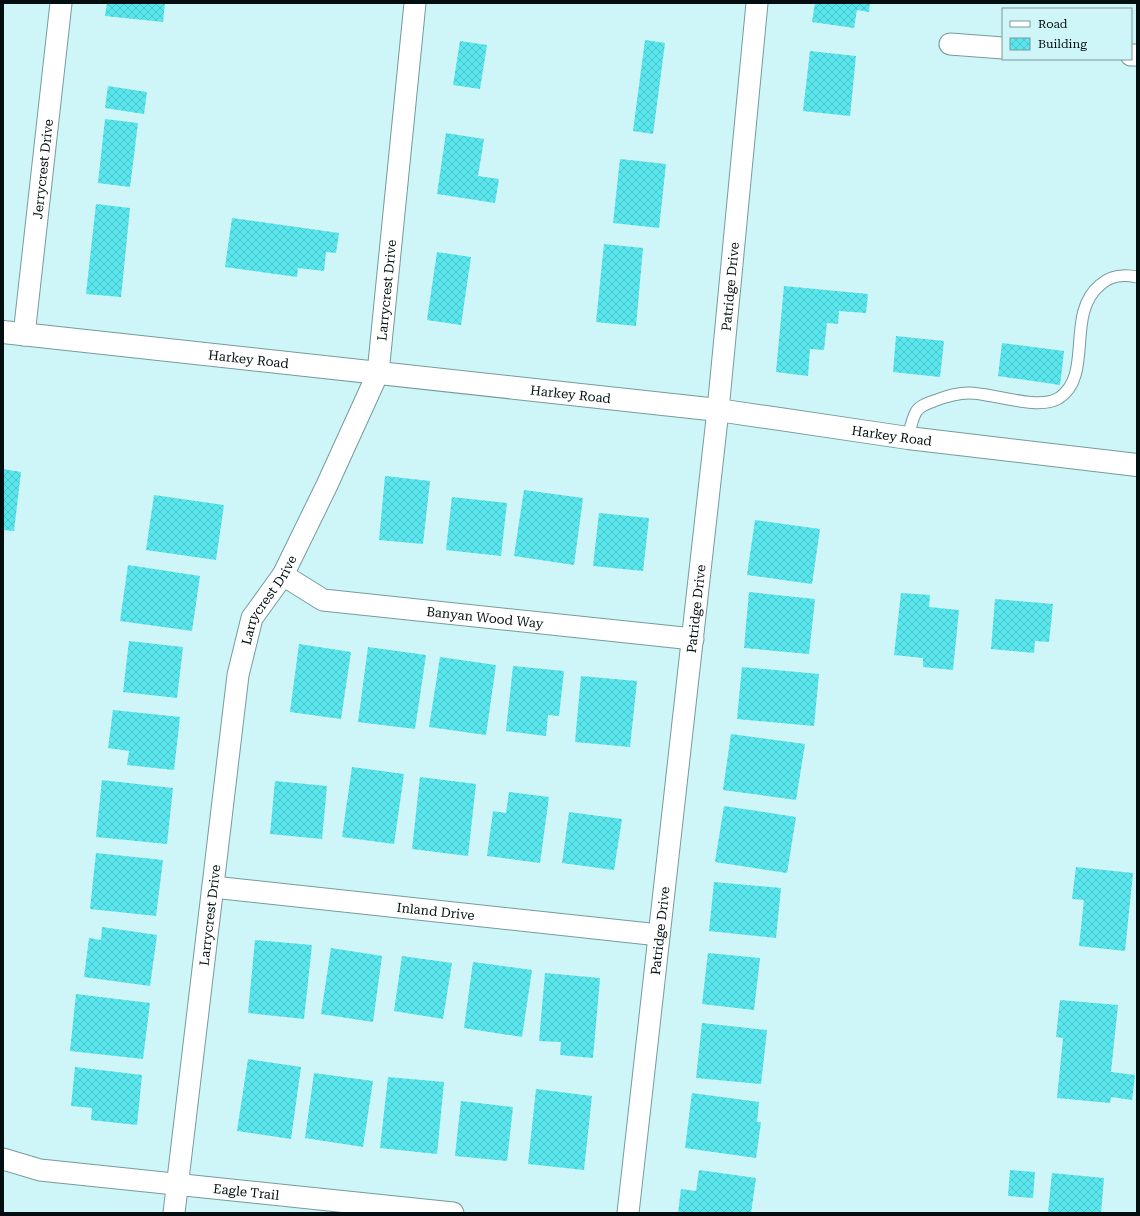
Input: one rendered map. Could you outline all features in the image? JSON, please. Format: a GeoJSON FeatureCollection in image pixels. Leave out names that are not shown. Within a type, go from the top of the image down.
{"type":"FeatureCollection","features":[{"type":"Feature","properties":{"kind":"street","name":"Jerrycrest Drive"},"geometry":{"type":"LineString","coordinates":[[14,334],[61,3]]}},
{"type":"Feature","properties":{"kind":"street","name":"Larrycrest Drive"},"geometry":{"type":"LineString","coordinates":[[174,1213],[238,675],[252,618],[283,575],[327,485],[378,373],[415,3]]}},
{"type":"Feature","properties":{"kind":"street","name":"Patridge Drive"},"geometry":{"type":"LineString","coordinates":[[628,1213],[718,410],[757,3]]}},
{"type":"Feature","properties":{"kind":"street"},"geometry":{"type":"LineString","coordinates":[[950,44],[1002,48]]}},
{"type":"Feature","properties":{"kind":"street","name":"Harkey Road"},"geometry":{"type":"LineString","coordinates":[[14,334],[718,410],[908,438],[1137,465]]}},
{"type":"Feature","properties":{"kind":"street","name":"Banyan Wood Way"},"geometry":{"type":"LineString","coordinates":[[283,575],[323,600],[693,638]]}},
{"type":"Feature","properties":{"kind":"street","name":"Inland Drive"},"geometry":{"type":"LineString","coordinates":[[213,887],[659,935]]}},
{"type":"Feature","properties":{"kind":"street","name":"Eagle Trail"},"geometry":{"type":"LineString","coordinates":[[3,1160],[40,1170],[178,1183],[453,1213]]}},
{"type":"Feature","properties":{"kind":"lane"},"geometry":{"type":"LineString","coordinates":[[908,438],[916,410],[926,404],[940,399],[968,393],[1040,403],[1059,398],[1070,387],[1075,375],[1082,314],[1086,302],[1093,291],[1103,282],[1116,276],[1125,274],[1137,276]]}},
{"type":"Feature","properties":{"kind":"building"},"geometry":{"type":"Polygon","coordinates":[[[107,3],[165,3],[163,22],[105,16],[107,3]]]}},
{"type":"Feature","properties":{"kind":"building"},"geometry":{"type":"Polygon","coordinates":[[[815,3],[870,3],[869,12],[857,10],[854,28],[812,22],[815,3]]]}},
{"type":"Feature","properties":{"kind":"building"},"geometry":{"type":"Polygon","coordinates":[[[645,40],[665,43],[653,134],[633,131],[645,40]]]}},
{"type":"Feature","properties":{"kind":"building"},"geometry":{"type":"Polygon","coordinates":[[[460,41],[487,45],[480,89],[453,85],[460,41]]]}},
{"type":"Feature","properties":{"kind":"building"},"geometry":{"type":"Polygon","coordinates":[[[810,51],[856,56],[850,116],[803,111],[810,51]]]}},
{"type":"Feature","properties":{"kind":"building"},"geometry":{"type":"Polygon","coordinates":[[[108,86],[147,92],[144,114],[105,108],[108,86]]]}},
{"type":"Feature","properties":{"kind":"building"},"geometry":{"type":"Polygon","coordinates":[[[105,119],[138,123],[130,187],[98,183],[105,119]]]}},
{"type":"Feature","properties":{"kind":"building"},"geometry":{"type":"Polygon","coordinates":[[[446,133],[484,139],[478,176],[499,179],[495,203],[437,194],[446,133]]]}},
{"type":"Feature","properties":{"kind":"building"},"geometry":{"type":"Polygon","coordinates":[[[620,159],[666,164],[659,228],[613,223],[620,159]]]}},
{"type":"Feature","properties":{"kind":"building"},"geometry":{"type":"Polygon","coordinates":[[[96,204],[130,208],[121,297],[86,294],[96,204]]]}},
{"type":"Feature","properties":{"kind":"building"},"geometry":{"type":"Polygon","coordinates":[[[232,218],[339,233],[336,253],[326,252],[324,271],[298,268],[297,277],[225,267],[232,218]]]}},
{"type":"Feature","properties":{"kind":"building"},"geometry":{"type":"Polygon","coordinates":[[[604,244],[643,248],[636,326],[596,322],[604,244]]]}},
{"type":"Feature","properties":{"kind":"building"},"geometry":{"type":"Polygon","coordinates":[[[437,252],[471,257],[461,325],[427,320],[437,252]]]}},
{"type":"Feature","properties":{"kind":"building"},"geometry":{"type":"Polygon","coordinates":[[[784,286],[868,294],[866,313],[839,311],[838,324],[827,323],[824,350],[810,349],[808,376],[776,372],[784,286]]]}},
{"type":"Feature","properties":{"kind":"building"},"geometry":{"type":"Polygon","coordinates":[[[896,336],[944,341],[940,377],[893,372],[896,336]]]}},
{"type":"Feature","properties":{"kind":"building"},"geometry":{"type":"Polygon","coordinates":[[[1002,343],[1064,351],[1060,385],[998,376],[1002,343]]]}},
{"type":"Feature","properties":{"kind":"building"},"geometry":{"type":"Polygon","coordinates":[[[3,469],[21,472],[14,531],[3,530],[3,469]]]}},
{"type":"Feature","properties":{"kind":"building"},"geometry":{"type":"Polygon","coordinates":[[[385,476],[430,481],[423,544],[379,540],[385,476]]]}},
{"type":"Feature","properties":{"kind":"building"},"geometry":{"type":"Polygon","coordinates":[[[524,490],[583,498],[574,565],[514,556],[524,490]]]}},
{"type":"Feature","properties":{"kind":"building"},"geometry":{"type":"Polygon","coordinates":[[[154,495],[224,505],[216,560],[146,550],[154,495]]]}},
{"type":"Feature","properties":{"kind":"building"},"geometry":{"type":"Polygon","coordinates":[[[452,497],[507,503],[501,556],[446,550],[452,497]]]}},
{"type":"Feature","properties":{"kind":"building"},"geometry":{"type":"Polygon","coordinates":[[[599,513],[649,518],[643,571],[593,566],[599,513]]]}},
{"type":"Feature","properties":{"kind":"building"},"geometry":{"type":"Polygon","coordinates":[[[755,520],[820,529],[812,584],[747,575],[755,520]]]}},
{"type":"Feature","properties":{"kind":"building"},"geometry":{"type":"Polygon","coordinates":[[[128,565],[200,576],[192,631],[120,621],[128,565]]]}},
{"type":"Feature","properties":{"kind":"building"},"geometry":{"type":"Polygon","coordinates":[[[749,592],[815,599],[809,654],[744,648],[749,592]]]}},
{"type":"Feature","properties":{"kind":"building"},"geometry":{"type":"Polygon","coordinates":[[[901,593],[930,595],[929,607],[959,610],[953,670],[923,667],[923,658],[894,655],[901,593]]]}},
{"type":"Feature","properties":{"kind":"building"},"geometry":{"type":"Polygon","coordinates":[[[995,599],[1053,604],[1049,642],[1035,641],[1034,653],[991,649],[995,599]]]}},
{"type":"Feature","properties":{"kind":"building"},"geometry":{"type":"Polygon","coordinates":[[[129,641],[183,647],[177,698],[123,692],[129,641]]]}},
{"type":"Feature","properties":{"kind":"building"},"geometry":{"type":"Polygon","coordinates":[[[299,644],[351,652],[341,719],[290,712],[299,644]]]}},
{"type":"Feature","properties":{"kind":"building"},"geometry":{"type":"Polygon","coordinates":[[[368,647],[426,655],[415,729],[358,722],[368,647]]]}},
{"type":"Feature","properties":{"kind":"building"},"geometry":{"type":"Polygon","coordinates":[[[440,657],[496,665],[486,735],[429,727],[440,657]]]}},
{"type":"Feature","properties":{"kind":"building"},"geometry":{"type":"Polygon","coordinates":[[[513,666],[564,671],[559,716],[548,715],[546,736],[506,731],[513,666]]]}},
{"type":"Feature","properties":{"kind":"building"},"geometry":{"type":"Polygon","coordinates":[[[742,667],[819,674],[814,726],[737,719],[742,667]]]}},
{"type":"Feature","properties":{"kind":"building"},"geometry":{"type":"Polygon","coordinates":[[[581,676],[637,681],[630,747],[575,742],[581,676]]]}},
{"type":"Feature","properties":{"kind":"building"},"geometry":{"type":"Polygon","coordinates":[[[113,710],[180,717],[174,770],[127,765],[129,751],[108,748],[113,710]]]}},
{"type":"Feature","properties":{"kind":"building"},"geometry":{"type":"Polygon","coordinates":[[[731,734],[805,744],[796,800],[723,790],[731,734]]]}},
{"type":"Feature","properties":{"kind":"building"},"geometry":{"type":"Polygon","coordinates":[[[352,767],[404,774],[394,844],[342,837],[352,767]]]}},
{"type":"Feature","properties":{"kind":"building"},"geometry":{"type":"Polygon","coordinates":[[[420,777],[476,784],[468,856],[412,849],[420,777]]]}},
{"type":"Feature","properties":{"kind":"building"},"geometry":{"type":"Polygon","coordinates":[[[102,780],[173,788],[167,844],[96,837],[102,780]]]}},
{"type":"Feature","properties":{"kind":"building"},"geometry":{"type":"Polygon","coordinates":[[[275,781],[327,786],[322,839],[270,834],[275,781]]]}},
{"type":"Feature","properties":{"kind":"building"},"geometry":{"type":"Polygon","coordinates":[[[509,792],[549,797],[540,863],[487,856],[493,811],[506,813],[509,792]]]}},
{"type":"Feature","properties":{"kind":"building"},"geometry":{"type":"Polygon","coordinates":[[[724,806],[796,817],[787,873],[715,862],[724,806]]]}},
{"type":"Feature","properties":{"kind":"building"},"geometry":{"type":"Polygon","coordinates":[[[569,812],[622,819],[614,870],[562,863],[569,812]]]}},
{"type":"Feature","properties":{"kind":"building"},"geometry":{"type":"Polygon","coordinates":[[[96,853],[163,860],[156,916],[90,909],[96,853]]]}},
{"type":"Feature","properties":{"kind":"building"},"geometry":{"type":"Polygon","coordinates":[[[1076,867],[1133,873],[1125,951],[1079,946],[1084,900],[1072,899],[1076,867]]]}},
{"type":"Feature","properties":{"kind":"building"},"geometry":{"type":"Polygon","coordinates":[[[714,882],[781,888],[776,938],[709,931],[714,882]]]}},
{"type":"Feature","properties":{"kind":"building"},"geometry":{"type":"Polygon","coordinates":[[[102,927],[157,935],[150,986],[84,977],[89,938],[101,940],[102,927]]]}},
{"type":"Feature","properties":{"kind":"building"},"geometry":{"type":"Polygon","coordinates":[[[255,940],[312,945],[304,1019],[248,1013],[255,940]]]}},
{"type":"Feature","properties":{"kind":"building"},"geometry":{"type":"Polygon","coordinates":[[[331,948],[382,956],[373,1022],[321,1014],[331,948]]]}},
{"type":"Feature","properties":{"kind":"building"},"geometry":{"type":"Polygon","coordinates":[[[708,953],[760,958],[754,1010],[702,1004],[708,953]]]}},
{"type":"Feature","properties":{"kind":"building"},"geometry":{"type":"Polygon","coordinates":[[[402,956],[452,963],[443,1019],[394,1011],[402,956]]]}},
{"type":"Feature","properties":{"kind":"building"},"geometry":{"type":"Polygon","coordinates":[[[473,962],[532,970],[522,1037],[464,1028],[473,962]]]}},
{"type":"Feature","properties":{"kind":"building"},"geometry":{"type":"Polygon","coordinates":[[[545,973],[600,978],[593,1058],[560,1055],[561,1042],[539,1041],[545,973]]]}},
{"type":"Feature","properties":{"kind":"building"},"geometry":{"type":"Polygon","coordinates":[[[76,994],[150,1003],[143,1059],[70,1051],[76,994]]]}},
{"type":"Feature","properties":{"kind":"building"},"geometry":{"type":"Polygon","coordinates":[[[1060,1000],[1118,1005],[1111,1072],[1135,1075],[1132,1100],[1111,1097],[1110,1103],[1057,1098],[1063,1038],[1056,1037],[1060,1000]]]}},
{"type":"Feature","properties":{"kind":"building"},"geometry":{"type":"Polygon","coordinates":[[[702,1023],[767,1030],[761,1084],[696,1078],[702,1023]]]}},
{"type":"Feature","properties":{"kind":"building"},"geometry":{"type":"Polygon","coordinates":[[[248,1059],[301,1067],[291,1139],[237,1131],[248,1059]]]}},
{"type":"Feature","properties":{"kind":"building"},"geometry":{"type":"Polygon","coordinates":[[[75,1067],[142,1075],[137,1125],[91,1120],[92,1108],[71,1106],[75,1067]]]}},
{"type":"Feature","properties":{"kind":"building"},"geometry":{"type":"Polygon","coordinates":[[[314,1073],[373,1081],[363,1147],[305,1138],[314,1073]]]}},
{"type":"Feature","properties":{"kind":"building"},"geometry":{"type":"Polygon","coordinates":[[[388,1077],[444,1082],[437,1154],[380,1148],[388,1077]]]}},
{"type":"Feature","properties":{"kind":"building"},"geometry":{"type":"Polygon","coordinates":[[[536,1089],[592,1096],[584,1170],[528,1164],[536,1089]]]}},
{"type":"Feature","properties":{"kind":"building"},"geometry":{"type":"Polygon","coordinates":[[[692,1093],[759,1102],[757,1122],[761,1122],[756,1158],[685,1148],[692,1093]]]}},
{"type":"Feature","properties":{"kind":"building"},"geometry":{"type":"Polygon","coordinates":[[[461,1101],[513,1107],[507,1161],[455,1156],[461,1101]]]}},
{"type":"Feature","properties":{"kind":"building"},"geometry":{"type":"Polygon","coordinates":[[[699,1170],[756,1178],[751,1213],[678,1213],[681,1189],[696,1191],[699,1170]]]}},
{"type":"Feature","properties":{"kind":"building"},"geometry":{"type":"Polygon","coordinates":[[[1010,1170],[1035,1172],[1033,1198],[1008,1196],[1010,1170]]]}},
{"type":"Feature","properties":{"kind":"building"},"geometry":{"type":"Polygon","coordinates":[[[1052,1173],[1104,1178],[1101,1213],[1048,1213],[1052,1173]]]}}]}
